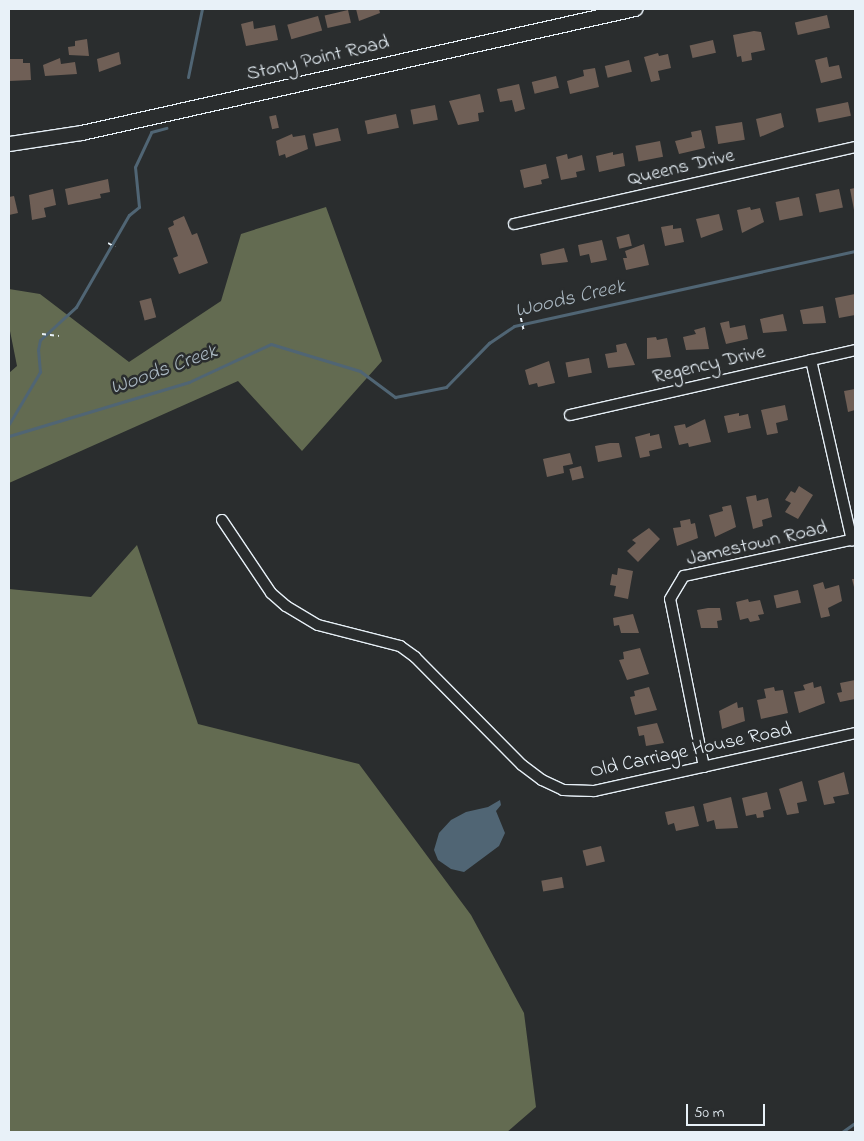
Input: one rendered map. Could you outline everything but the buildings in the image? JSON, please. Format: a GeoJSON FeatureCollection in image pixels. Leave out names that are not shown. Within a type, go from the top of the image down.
{"type":"FeatureCollection","features":[{"type":"Feature","properties":{"kind":"street","name":"Stony Point Road"},"geometry":{"type":"LineString","coordinates":[[9,144],[91,130],[635,9]]}},
{"type":"Feature","properties":{"kind":"street","name":"Queens Drive"},"geometry":{"type":"LineString","coordinates":[[514,224],[855,147]]}},
{"type":"Feature","properties":{"kind":"street","name":"Regency Drive"},"geometry":{"type":"LineString","coordinates":[[570,415],[855,350]]}},
{"type":"Feature","properties":{"kind":"street"},"geometry":{"type":"LineString","coordinates":[[811,360],[853,540]]}},
{"type":"Feature","properties":{"kind":"street","name":"Old Carriage House Road"},"geometry":{"type":"LineString","coordinates":[[222,520],[272,593],[286,606],[318,625],[400,646],[542,780],[579,793],[704,768],[855,733]]}},
{"type":"Feature","properties":{"kind":"street","name":"Jamestown Road"},"geometry":{"type":"LineString","coordinates":[[704,768],[670,599],[684,576],[853,540]]}},
{"type":"Feature","properties":{"kind":"path"},"geometry":{"type":"LineString","coordinates":[[108,243],[115,247]]}},
{"type":"Feature","properties":{"kind":"path"},"geometry":{"type":"LineString","coordinates":[[519,310],[524,332]]}},
{"type":"Feature","properties":{"kind":"path"},"geometry":{"type":"LineString","coordinates":[[42,334],[59,336]]}},
{"type":"Feature","properties":{"kind":"green space"},"geometry":{"type":"Polygon","coordinates":[[[326,207],[382,361],[302,451],[238,381],[9,483],[9,373],[17,366],[9,326],[9,289],[40,294],[129,362],[221,301],[241,234],[326,207]]]}},
{"type":"Feature","properties":{"kind":"green space"},"geometry":{"type":"Polygon","coordinates":[[[137,545],[198,724],[359,764],[471,915],[524,1013],[536,1107],[507,1132],[9,1132],[9,589],[91,597],[137,545]]]}},
{"type":"Feature","properties":{"kind":"water"},"geometry":{"type":"Polygon","coordinates":[[[500,800],[501,805],[496,811],[505,833],[499,846],[464,872],[451,869],[438,860],[434,850],[439,833],[451,820],[466,812],[488,807],[500,800]]]}},
{"type":"Feature","properties":{"kind":"waterway"},"geometry":{"type":"LineString","coordinates":[[188,77],[202,9]]}},
{"type":"Feature","properties":{"kind":"waterway"},"geometry":{"type":"LineString","coordinates":[[9,424],[40,372],[38,350],[40,340],[76,307],[129,215],[139,207],[135,167],[151,132],[166,128]]}},
{"type":"Feature","properties":{"kind":"waterway","name":"Woods Creek"},"geometry":{"type":"LineString","coordinates":[[9,436],[189,382],[271,344],[360,371],[395,397],[446,387],[489,343],[514,326],[855,251]]}},
{"type":"Feature","properties":{"kind":"waterway"},"geometry":{"type":"LineString","coordinates":[[842,1132],[855,1123]]}}]}
